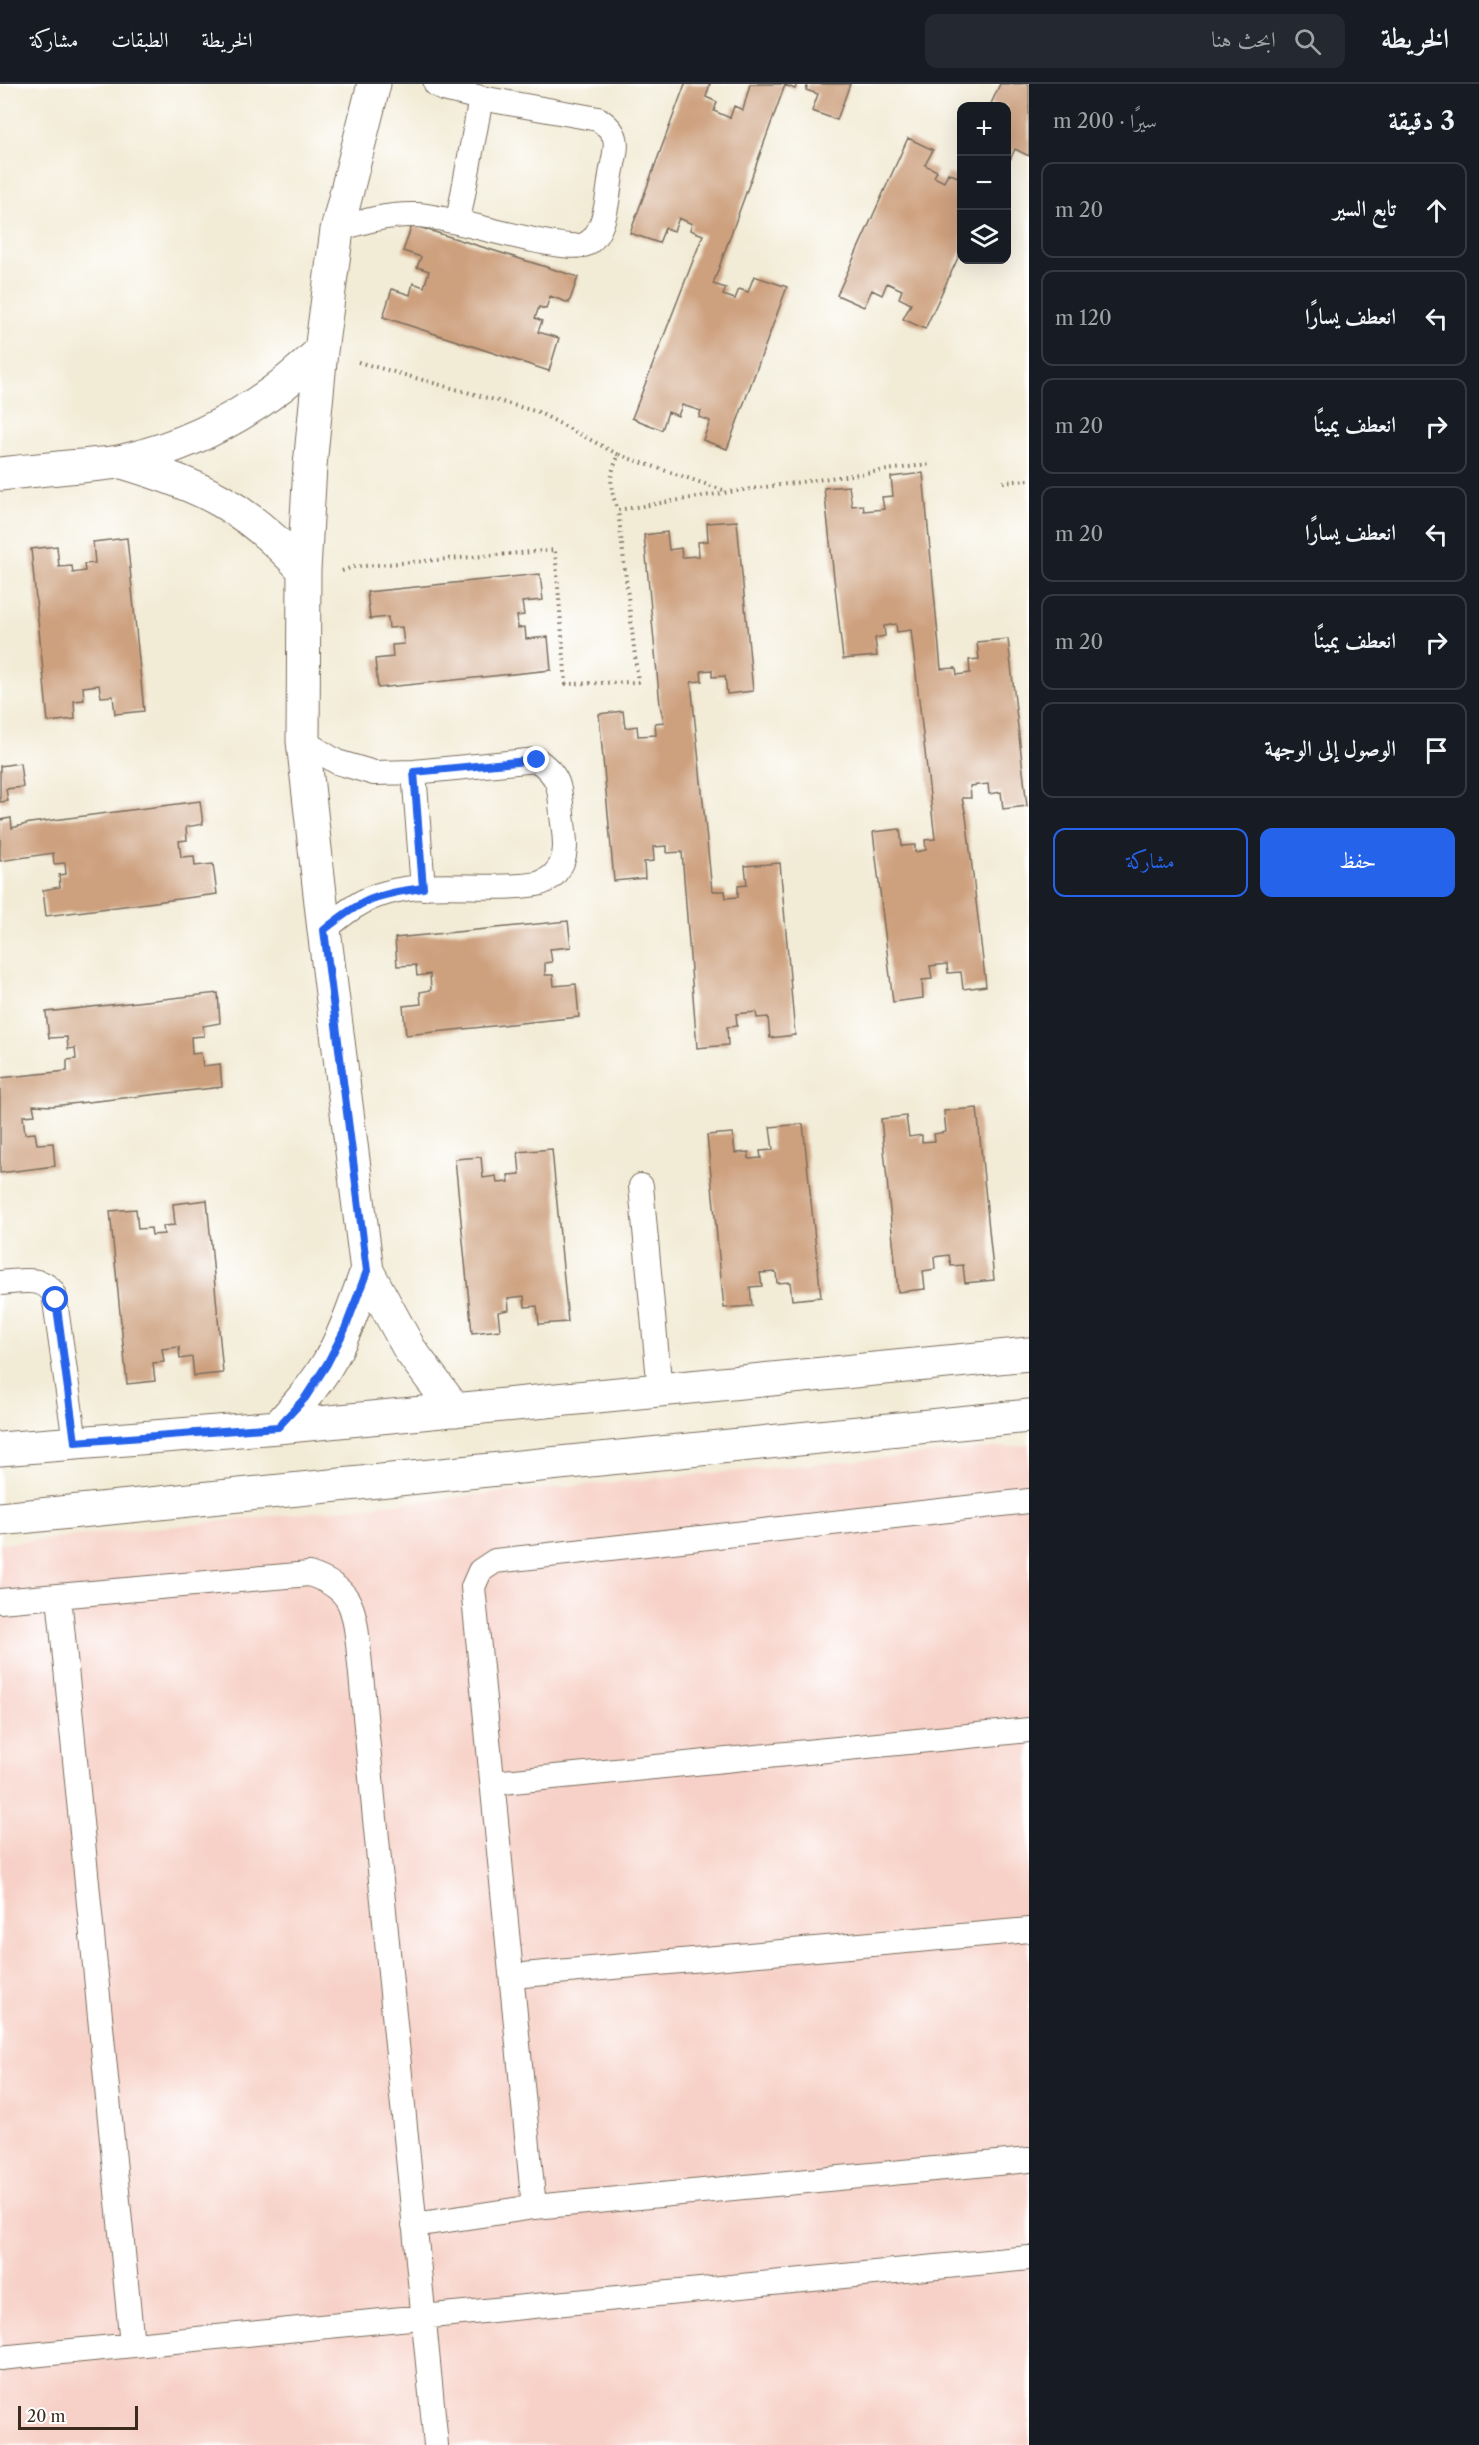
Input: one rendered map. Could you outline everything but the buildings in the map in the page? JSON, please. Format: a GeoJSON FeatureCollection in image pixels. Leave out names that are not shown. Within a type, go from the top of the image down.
{"type":"FeatureCollection","features":[{"type":"Feature","properties":{"kind":"street"},"geometry":{"type":"LineString","coordinates":[[374,84],[337,230],[321,351],[310,466],[304,577],[303,741],[324,930],[367,1271],[410,1350],[455,1410]]}},
{"type":"Feature","properties":{"kind":"street"},"geometry":{"type":"LineString","coordinates":[[0,474],[122,462],[181,443],[212,431],[242,415],[279,389],[321,351]]}},
{"type":"Feature","properties":{"kind":"street"},"geometry":{"type":"LineString","coordinates":[[122,462],[172,477],[231,506],[257,524],[304,577]]}},
{"type":"Feature","properties":{"kind":"street"},"geometry":{"type":"LineString","coordinates":[[278,1427],[305,1398],[327,1364],[345,1329],[367,1271]]}},
{"type":"Feature","properties":{"kind":"street"},"geometry":{"type":"LineString","coordinates":[[0,1449],[278,1427],[1029,1354]]}},
{"type":"Feature","properties":{"kind":"street"},"geometry":{"type":"LineString","coordinates":[[0,1519],[1029,1416]]}},
{"type":"Feature","properties":{"kind":"lane"},"geometry":{"type":"LineString","coordinates":[[337,230],[376,218],[418,215],[458,221],[567,248],[586,245],[600,232],[617,143],[611,128],[598,119],[481,98],[444,89],[436,84]]}},
{"type":"Feature","properties":{"kind":"lane"},"geometry":{"type":"LineString","coordinates":[[458,221],[481,98]]}},
{"type":"Feature","properties":{"kind":"lane"},"geometry":{"type":"LineString","coordinates":[[303,741],[336,762],[374,773],[414,772],[537,760],[549,768],[558,781],[565,855],[556,872],[540,884],[423,888],[386,892],[352,907],[324,930]]}},
{"type":"Feature","properties":{"kind":"lane"},"geometry":{"type":"LineString","coordinates":[[414,772],[423,888]]}},
{"type":"Feature","properties":{"kind":"lane"},"geometry":{"type":"LineString","coordinates":[[641,1186],[660,1391]]}},
{"type":"Feature","properties":{"kind":"lane"},"geometry":{"type":"LineString","coordinates":[[0,1283],[36,1281],[47,1285],[54,1294],[75,1442]]}},
{"type":"Feature","properties":{"kind":"lane"},"geometry":{"type":"LineString","coordinates":[[534,2207],[473,1587],[480,1570],[495,1560],[1029,1501]]}},
{"type":"Feature","properties":{"kind":"lane"},"geometry":{"type":"LineString","coordinates":[[0,1601],[309,1574],[330,1581],[346,1597],[355,1618],[357,1635],[436,2445]]}},
{"type":"Feature","properties":{"kind":"lane"},"geometry":{"type":"LineString","coordinates":[[59,1596],[132,2345]]}},
{"type":"Feature","properties":{"kind":"lane"},"geometry":{"type":"LineString","coordinates":[[493,1783],[1029,1730]]}},
{"type":"Feature","properties":{"kind":"lane"},"geometry":{"type":"LineString","coordinates":[[512,1976],[1029,1930]]}},
{"type":"Feature","properties":{"kind":"lane"},"geometry":{"type":"LineString","coordinates":[[414,2224],[534,2207],[1029,2160]]}},
{"type":"Feature","properties":{"kind":"lane"},"geometry":{"type":"LineString","coordinates":[[0,2358],[1029,2258]]}},
{"type":"Feature","properties":{"kind":"path"},"geometry":{"type":"LineString","coordinates":[[321,351],[538,412],[619,454],[729,492]]}},
{"type":"Feature","properties":{"kind":"path"},"geometry":{"type":"LineString","coordinates":[[304,577],[353,567],[555,550],[566,684],[638,682],[618,510],[611,491],[613,466],[619,454]]}},
{"type":"Feature","properties":{"kind":"path"},"geometry":{"type":"LineString","coordinates":[[618,510],[931,464]]}},
{"type":"Feature","properties":{"kind":"path"},"geometry":{"type":"LineString","coordinates":[[1003,483],[1029,480]]}},
{"type":"Feature","properties":{"kind":"shaded area"},"geometry":{"type":"Polygon","coordinates":[[[1029,1445],[1029,2445],[0,2445],[0,1544],[508,1492],[1029,1445]]]}},
{"type":"Feature","properties":{"kind":"route"},"geometry":{"type":"LineString","coordinates":[[56,1300],[75,1442],[278,1427],[305,1398],[327,1364],[345,1329],[367,1271],[324,930],[352,907],[386,892],[423,888],[414,772],[537,760]]}}]}
